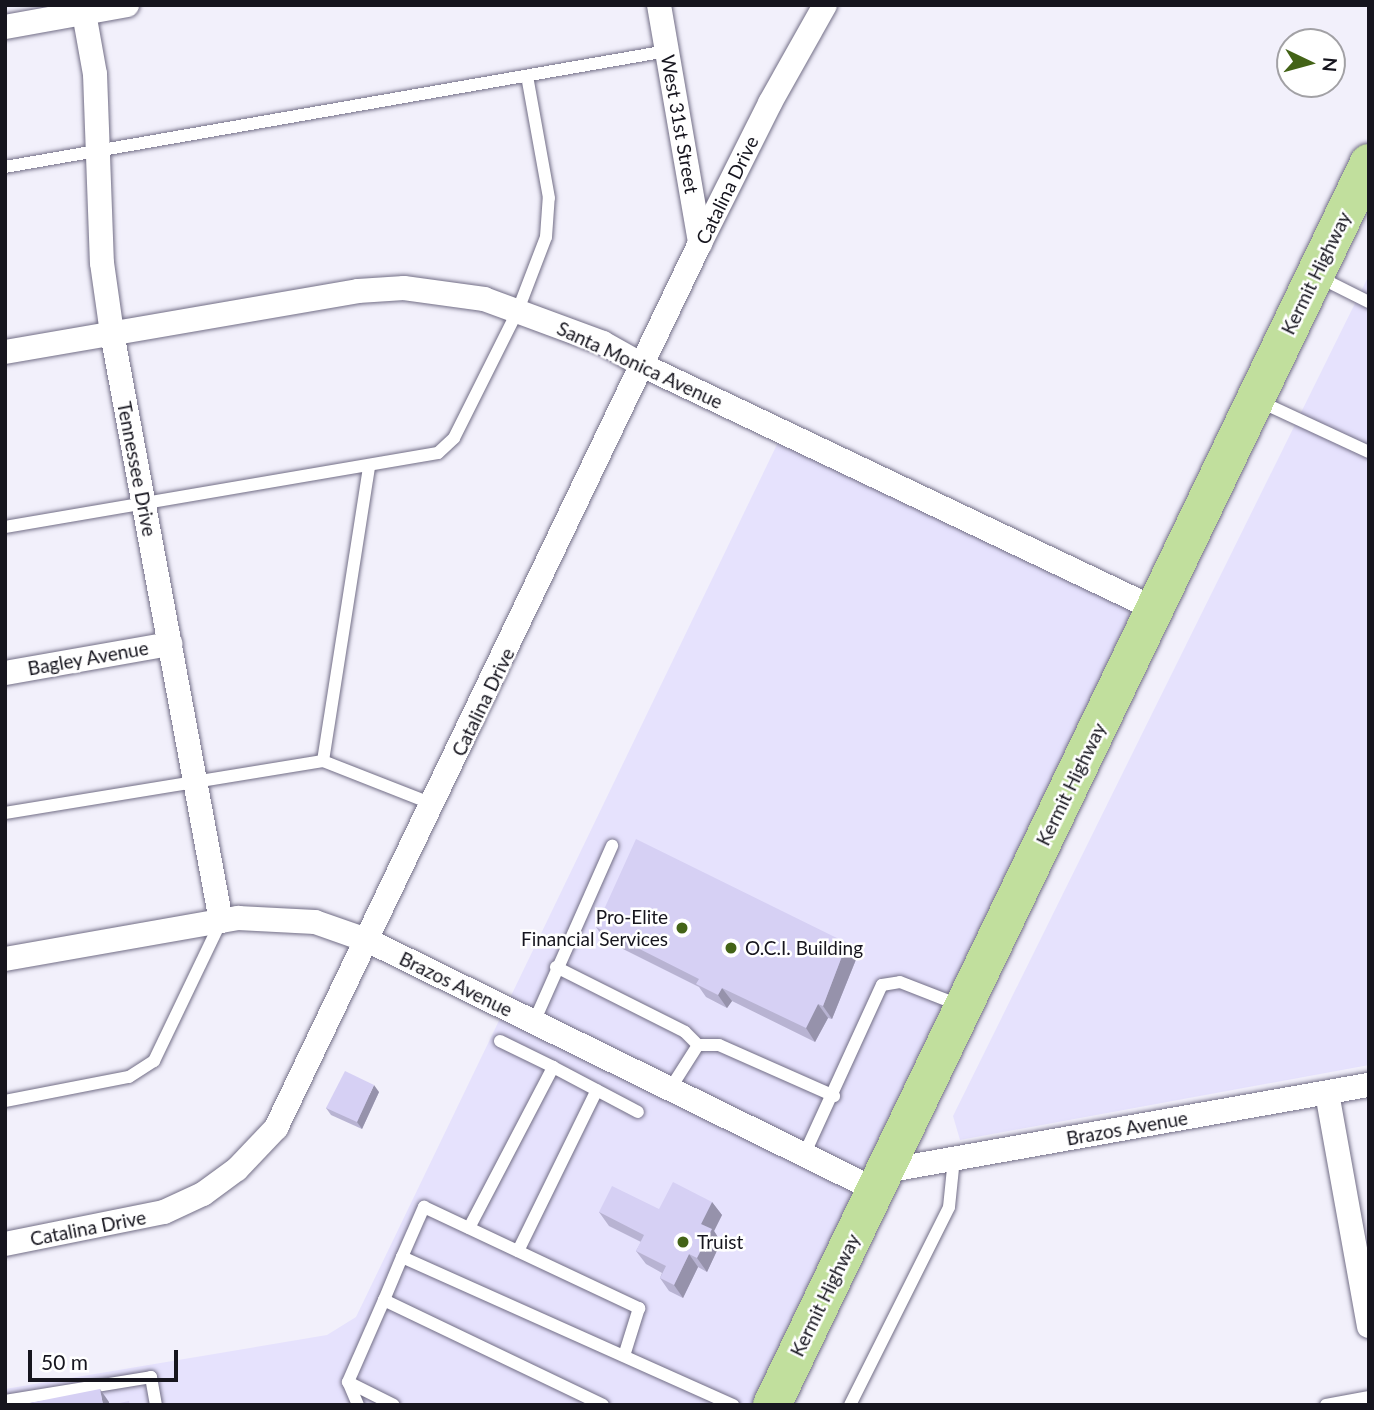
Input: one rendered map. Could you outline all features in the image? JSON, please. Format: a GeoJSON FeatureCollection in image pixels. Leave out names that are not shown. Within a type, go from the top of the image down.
{"type":"FeatureCollection","features":[{"type":"Feature","properties":{"kind":"main road","name":"Kermit Highway"},"geometry":{"type":"LineString","coordinates":[[772,1405],[1369,163]]}},
{"type":"Feature","properties":{"kind":"street"},"geometry":{"type":"LineString","coordinates":[[5,27],[127,5]]}},
{"type":"Feature","properties":{"kind":"street","name":"West 31st Street"},"geometry":{"type":"LineString","coordinates":[[659,5],[700,243]]}},
{"type":"Feature","properties":{"kind":"street","name":"Catalina Drive"},"geometry":{"type":"LineString","coordinates":[[5,1244],[164,1212],[202,1194],[237,1169],[275,1128],[369,941],[644,366],[700,243],[825,5]]}},
{"type":"Feature","properties":{"kind":"street","name":"Tennessee Drive"},"geometry":{"type":"LineString","coordinates":[[84,13],[95,74],[100,150],[102,263],[112,333],[221,921]]}},
{"type":"Feature","properties":{"kind":"street","name":"Santa Monica Avenue"},"geometry":{"type":"LineString","coordinates":[[5,352],[358,291],[404,288],[443,290],[518,310],[603,343],[644,366],[1155,609]]}},
{"type":"Feature","properties":{"kind":"street","name":"Bagley Avenue"},"geometry":{"type":"LineString","coordinates":[[5,673],[170,644]]}},
{"type":"Feature","properties":{"kind":"street","name":"Brazos Avenue"},"geometry":{"type":"LineString","coordinates":[[5,959],[221,921],[277,917],[315,922],[369,941],[804,1155],[880,1181],[954,1159],[1369,1085]]}},
{"type":"Feature","properties":{"kind":"street"},"geometry":{"type":"LineString","coordinates":[[1327,1093],[1369,1326]]}},
{"type":"Feature","properties":{"kind":"lane"},"geometry":{"type":"LineString","coordinates":[[5,167],[667,51]]}},
{"type":"Feature","properties":{"kind":"lane"},"geometry":{"type":"LineString","coordinates":[[5,527],[369,468],[438,453],[454,438],[518,310],[546,237],[549,198],[527,76]]}},
{"type":"Feature","properties":{"kind":"lane"},"geometry":{"type":"LineString","coordinates":[[1315,276],[1369,302]]}},
{"type":"Feature","properties":{"kind":"lane"},"geometry":{"type":"LineString","coordinates":[[1256,399],[1369,452]]}},
{"type":"Feature","properties":{"kind":"lane"},"geometry":{"type":"LineString","coordinates":[[323,761],[369,468]]}},
{"type":"Feature","properties":{"kind":"lane"},"geometry":{"type":"LineString","coordinates":[[5,813],[323,761],[434,804]]}},
{"type":"Feature","properties":{"kind":"lane"},"geometry":{"type":"LineString","coordinates":[[534,1022],[556,967],[612,846]]}},
{"type":"Feature","properties":{"kind":"lane"},"geometry":{"type":"LineString","coordinates":[[5,1101],[129,1077],[154,1061],[221,921]]}},
{"type":"Feature","properties":{"kind":"lane"},"geometry":{"type":"LineString","coordinates":[[556,967],[685,1032],[698,1045],[719,1045],[834,1096]]}},
{"type":"Feature","properties":{"kind":"lane"},"geometry":{"type":"LineString","coordinates":[[804,1155],[834,1096],[882,985],[900,982],[964,1007]]}},
{"type":"Feature","properties":{"kind":"lane"},"geometry":{"type":"LineString","coordinates":[[500,1041],[638,1112]]}},
{"type":"Feature","properties":{"kind":"lane"},"geometry":{"type":"LineString","coordinates":[[670,1089],[698,1045]]}},
{"type":"Feature","properties":{"kind":"lane"},"geometry":{"type":"LineString","coordinates":[[469,1228],[553,1066]]}},
{"type":"Feature","properties":{"kind":"lane"},"geometry":{"type":"LineString","coordinates":[[518,1251],[597,1090]]}},
{"type":"Feature","properties":{"kind":"lane"},"geometry":{"type":"LineString","coordinates":[[850,1405],[949,1208],[954,1159]]}},
{"type":"Feature","properties":{"kind":"lane"},"geometry":{"type":"LineString","coordinates":[[358,1405],[348,1382],[424,1207],[639,1308],[624,1356]]}},
{"type":"Feature","properties":{"kind":"lane"},"geometry":{"type":"LineString","coordinates":[[402,1257],[733,1405]]}},
{"type":"Feature","properties":{"kind":"lane"},"geometry":{"type":"LineString","coordinates":[[384,1300],[603,1405]]}},
{"type":"Feature","properties":{"kind":"lane"},"geometry":{"type":"LineString","coordinates":[[5,1401],[151,1377],[156,1405]]}},
{"type":"Feature","properties":{"kind":"lane"},"geometry":{"type":"LineString","coordinates":[[348,1382],[394,1405]]}},
{"type":"Feature","properties":{"kind":"lane"},"geometry":{"type":"LineString","coordinates":[[1330,1404],[1369,1397]]}},
{"type":"Feature","properties":{"kind":"shaded area"},"geometry":{"type":"Polygon","coordinates":[[[1369,275],[1369,1065],[960,1140],[953,1116],[1369,275]]]}},
{"type":"Feature","properties":{"kind":"shaded area"},"geometry":{"type":"Polygon","coordinates":[[[783,432],[1155,609],[772,1405],[5,1405],[5,1389],[327,1335],[356,1317],[783,432]]]}},
{"type":"Feature","properties":{"kind":"building","name":"O.C.I. Building"},"geometry":{"type":"Polygon","coordinates":[[[636,839],[847,943],[823,1006],[818,1004],[806,1028],[722,988],[718,995],[696,984],[699,979],[596,927],[636,839]]]}},
{"type":"Feature","properties":{"kind":"building"},"geometry":{"type":"Polygon","coordinates":[[[345,1071],[374,1085],[357,1122],[326,1108],[345,1071]]]}},
{"type":"Feature","properties":{"kind":"building"},"geometry":{"type":"Polygon","coordinates":[[[673,1182],[712,1202],[701,1224],[712,1229],[697,1258],[689,1254],[674,1285],[660,1278],[666,1266],[636,1251],[644,1235],[599,1212],[612,1186],[659,1209],[673,1182]]]}},
{"type":"Feature","properties":{"kind":"building"},"geometry":{"type":"Polygon","coordinates":[[[100,1389],[103,1405],[19,1405],[100,1389]]]}},
{"type":"Feature","properties":{"kind":"building"},"geometry":{"type":"Polygon","coordinates":[[[129,1401],[130,1405],[110,1405],[129,1401]]]}},
{"type":"Feature","properties":{"kind":"place","name":"Pro-Elite Financial Services"},"geometry":{"type":"Point","coordinates":[682,928]}},
{"type":"Feature","properties":{"kind":"place","name":"O.C.I. Building"},"geometry":{"type":"Point","coordinates":[731,948]}},
{"type":"Feature","properties":{"kind":"place","name":"Truist"},"geometry":{"type":"Point","coordinates":[683,1242]}}]}
